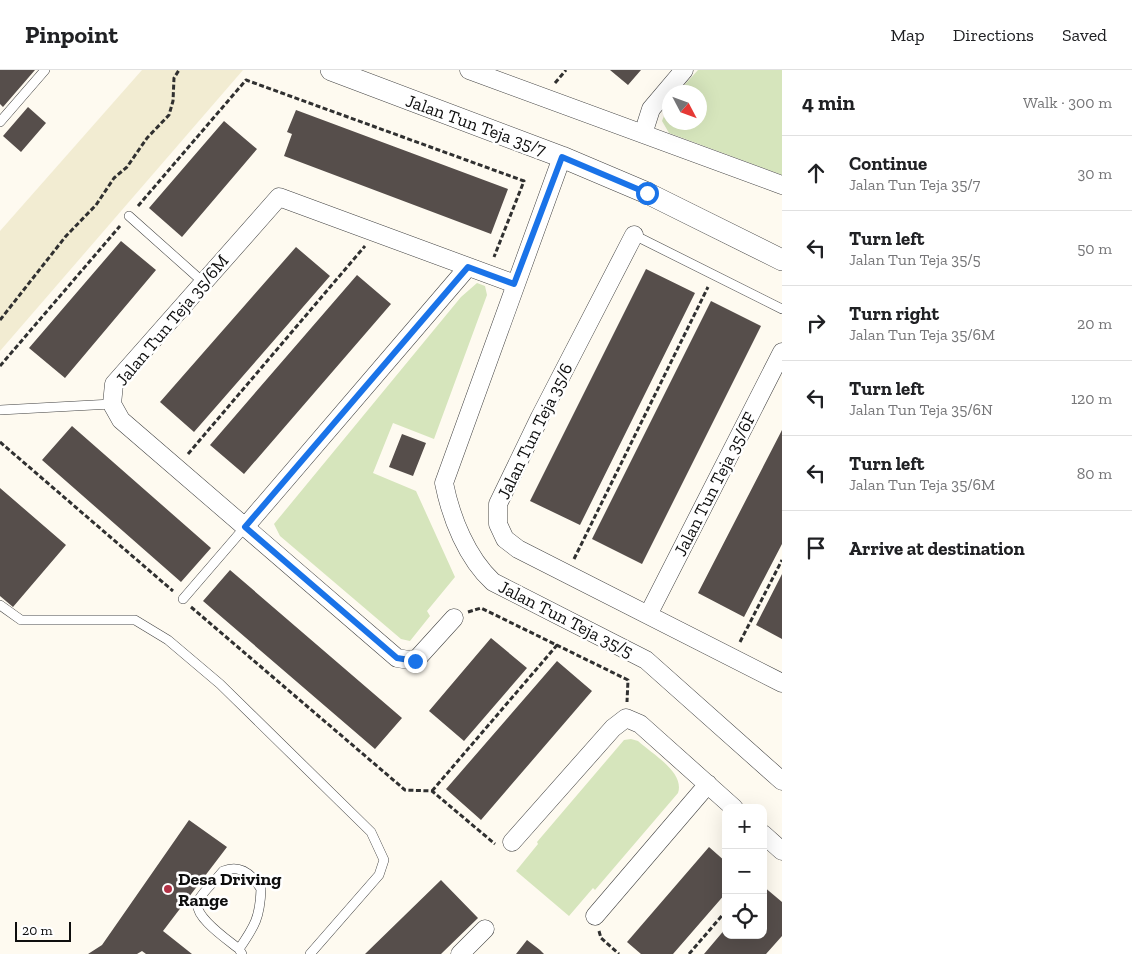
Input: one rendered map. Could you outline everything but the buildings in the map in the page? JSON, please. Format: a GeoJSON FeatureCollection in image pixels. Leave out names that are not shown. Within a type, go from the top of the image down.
{"type":"FeatureCollection","features":[{"type":"Feature","properties":{"kind":"street","name":"Jalan Tun Teja 35/7"},"geometry":{"type":"LineString","coordinates":[[331,70],[562,157],[647,193],[782,260]]}},
{"type":"Feature","properties":{"kind":"street"},"geometry":{"type":"LineString","coordinates":[[469,70],[782,185]]}},
{"type":"Feature","properties":{"kind":"street"},"geometry":{"type":"LineString","coordinates":[[643,134],[651,109],[684,70]]}},
{"type":"Feature","properties":{"kind":"street","name":"Jalan Tun Teja 35/5"},"geometry":{"type":"LineString","coordinates":[[562,157],[514,284],[444,483],[449,507],[478,568],[493,582],[646,660],[782,782]]}},
{"type":"Feature","properties":{"kind":"street","name":"Jalan Tun Teja 35/6M"},"geometry":{"type":"LineString","coordinates":[[454,618],[415,661],[397,658],[121,420],[112,404],[114,384],[279,197],[514,284]]}},
{"type":"Feature","properties":{"kind":"street","name":"Jalan Tun Teja 35/6"},"geometry":{"type":"LineString","coordinates":[[634,235],[498,504],[498,524],[505,539],[518,549],[782,683]]}},
{"type":"Feature","properties":{"kind":"street"},"geometry":{"type":"LineString","coordinates":[[245,527],[468,267]]}},
{"type":"Feature","properties":{"kind":"street","name":"Jalan Tun Teja 35/6F"},"geometry":{"type":"LineString","coordinates":[[648,616],[782,352]]}},
{"type":"Feature","properties":{"kind":"street"},"geometry":{"type":"LineString","coordinates":[[512,842],[613,728],[626,718],[640,724],[730,804]]}},
{"type":"Feature","properties":{"kind":"street"},"geometry":{"type":"LineString","coordinates":[[595,916],[708,784]]}},
{"type":"Feature","properties":{"kind":"street"},"geometry":{"type":"LineString","coordinates":[[767,838],[782,851]]}},
{"type":"Feature","properties":{"kind":"street"},"geometry":{"type":"LineString","coordinates":[[460,954],[485,929]]}},
{"type":"Feature","properties":{"kind":"lane"},"geometry":{"type":"LineString","coordinates":[[0,122],[45,70]]}},
{"type":"Feature","properties":{"kind":"lane"},"geometry":{"type":"LineString","coordinates":[[129,216],[203,282]]}},
{"type":"Feature","properties":{"kind":"lane"},"geometry":{"type":"LineString","coordinates":[[634,235],[782,309]]}},
{"type":"Feature","properties":{"kind":"lane"},"geometry":{"type":"LineString","coordinates":[[0,410],[112,404]]}},
{"type":"Feature","properties":{"kind":"lane"},"geometry":{"type":"LineString","coordinates":[[183,599],[245,527]]}},
{"type":"Feature","properties":{"kind":"lane"},"geometry":{"type":"LineString","coordinates":[[0,605],[20,620],[134,620],[168,640],[220,684],[371,832],[384,860],[379,875],[310,954]]}},
{"type":"Feature","properties":{"kind":"lane"},"geometry":{"type":"LineString","coordinates":[[241,868],[261,889],[260,912],[256,924],[240,951],[201,916],[197,908],[198,900],[223,871],[241,868]]}},
{"type":"Feature","properties":{"kind":"path"},"geometry":{"type":"LineString","coordinates":[[0,320],[66,236],[96,205],[114,178],[127,167],[147,138],[169,114],[173,101],[174,78],[179,70]]}},
{"type":"Feature","properties":{"kind":"path"},"geometry":{"type":"LineString","coordinates":[[0,366],[246,80],[524,181],[487,274]]}},
{"type":"Feature","properties":{"kind":"path"},"geometry":{"type":"LineString","coordinates":[[176,468],[377,232]]}},
{"type":"Feature","properties":{"kind":"path"},"geometry":{"type":"LineString","coordinates":[[566,573],[714,275]]}},
{"type":"Feature","properties":{"kind":"path"},"geometry":{"type":"LineString","coordinates":[[0,442],[405,790],[432,791],[496,845],[512,842]]}},
{"type":"Feature","properties":{"kind":"path"},"geometry":{"type":"LineString","coordinates":[[733,657],[782,560]]}},
{"type":"Feature","properties":{"kind":"path"},"geometry":{"type":"LineString","coordinates":[[454,618],[481,608],[558,644],[628,680],[626,718]]}},
{"type":"Feature","properties":{"kind":"path"},"geometry":{"type":"LineString","coordinates":[[432,791],[558,644]]}},
{"type":"Feature","properties":{"kind":"path"},"geometry":{"type":"LineString","coordinates":[[595,916],[601,938],[620,954]]}},
{"type":"Feature","properties":{"kind":"path"},"geometry":{"type":"LineString","coordinates":[[689,954],[722,916]]}},
{"type":"Feature","properties":{"kind":"shaded area"},"geometry":{"type":"Polygon","coordinates":[[[142,70],[243,70],[0,351],[0,231],[142,70]]]}},
{"type":"Feature","properties":{"kind":"green space"},"geometry":{"type":"Polygon","coordinates":[[[698,70],[782,70],[782,175],[669,133],[667,130],[707,130],[707,85],[684,85],[698,70]]]}},
{"type":"Feature","properties":{"kind":"green space"},"geometry":{"type":"Polygon","coordinates":[[[477,283],[485,286],[487,295],[434,439],[393,423],[373,473],[416,491],[455,577],[427,611],[430,616],[410,641],[401,639],[280,536],[274,524],[461,297],[477,283]]]}},
{"type":"Feature","properties":{"kind":"green space"},"geometry":{"type":"Polygon","coordinates":[[[624,740],[638,741],[666,764],[677,778],[679,785],[678,793],[595,890],[593,888],[569,916],[516,871],[538,844],[537,842],[624,740]]]}},
{"type":"Feature","properties":{"kind":"place","name":"Desa Driving Range"},"geometry":{"type":"Point","coordinates":[168,889]}},
{"type":"Feature","properties":{"kind":"route"},"geometry":{"type":"LineString","coordinates":[[415,661],[397,658],[245,527],[468,267],[514,284],[562,157],[647,193]]}}]}
